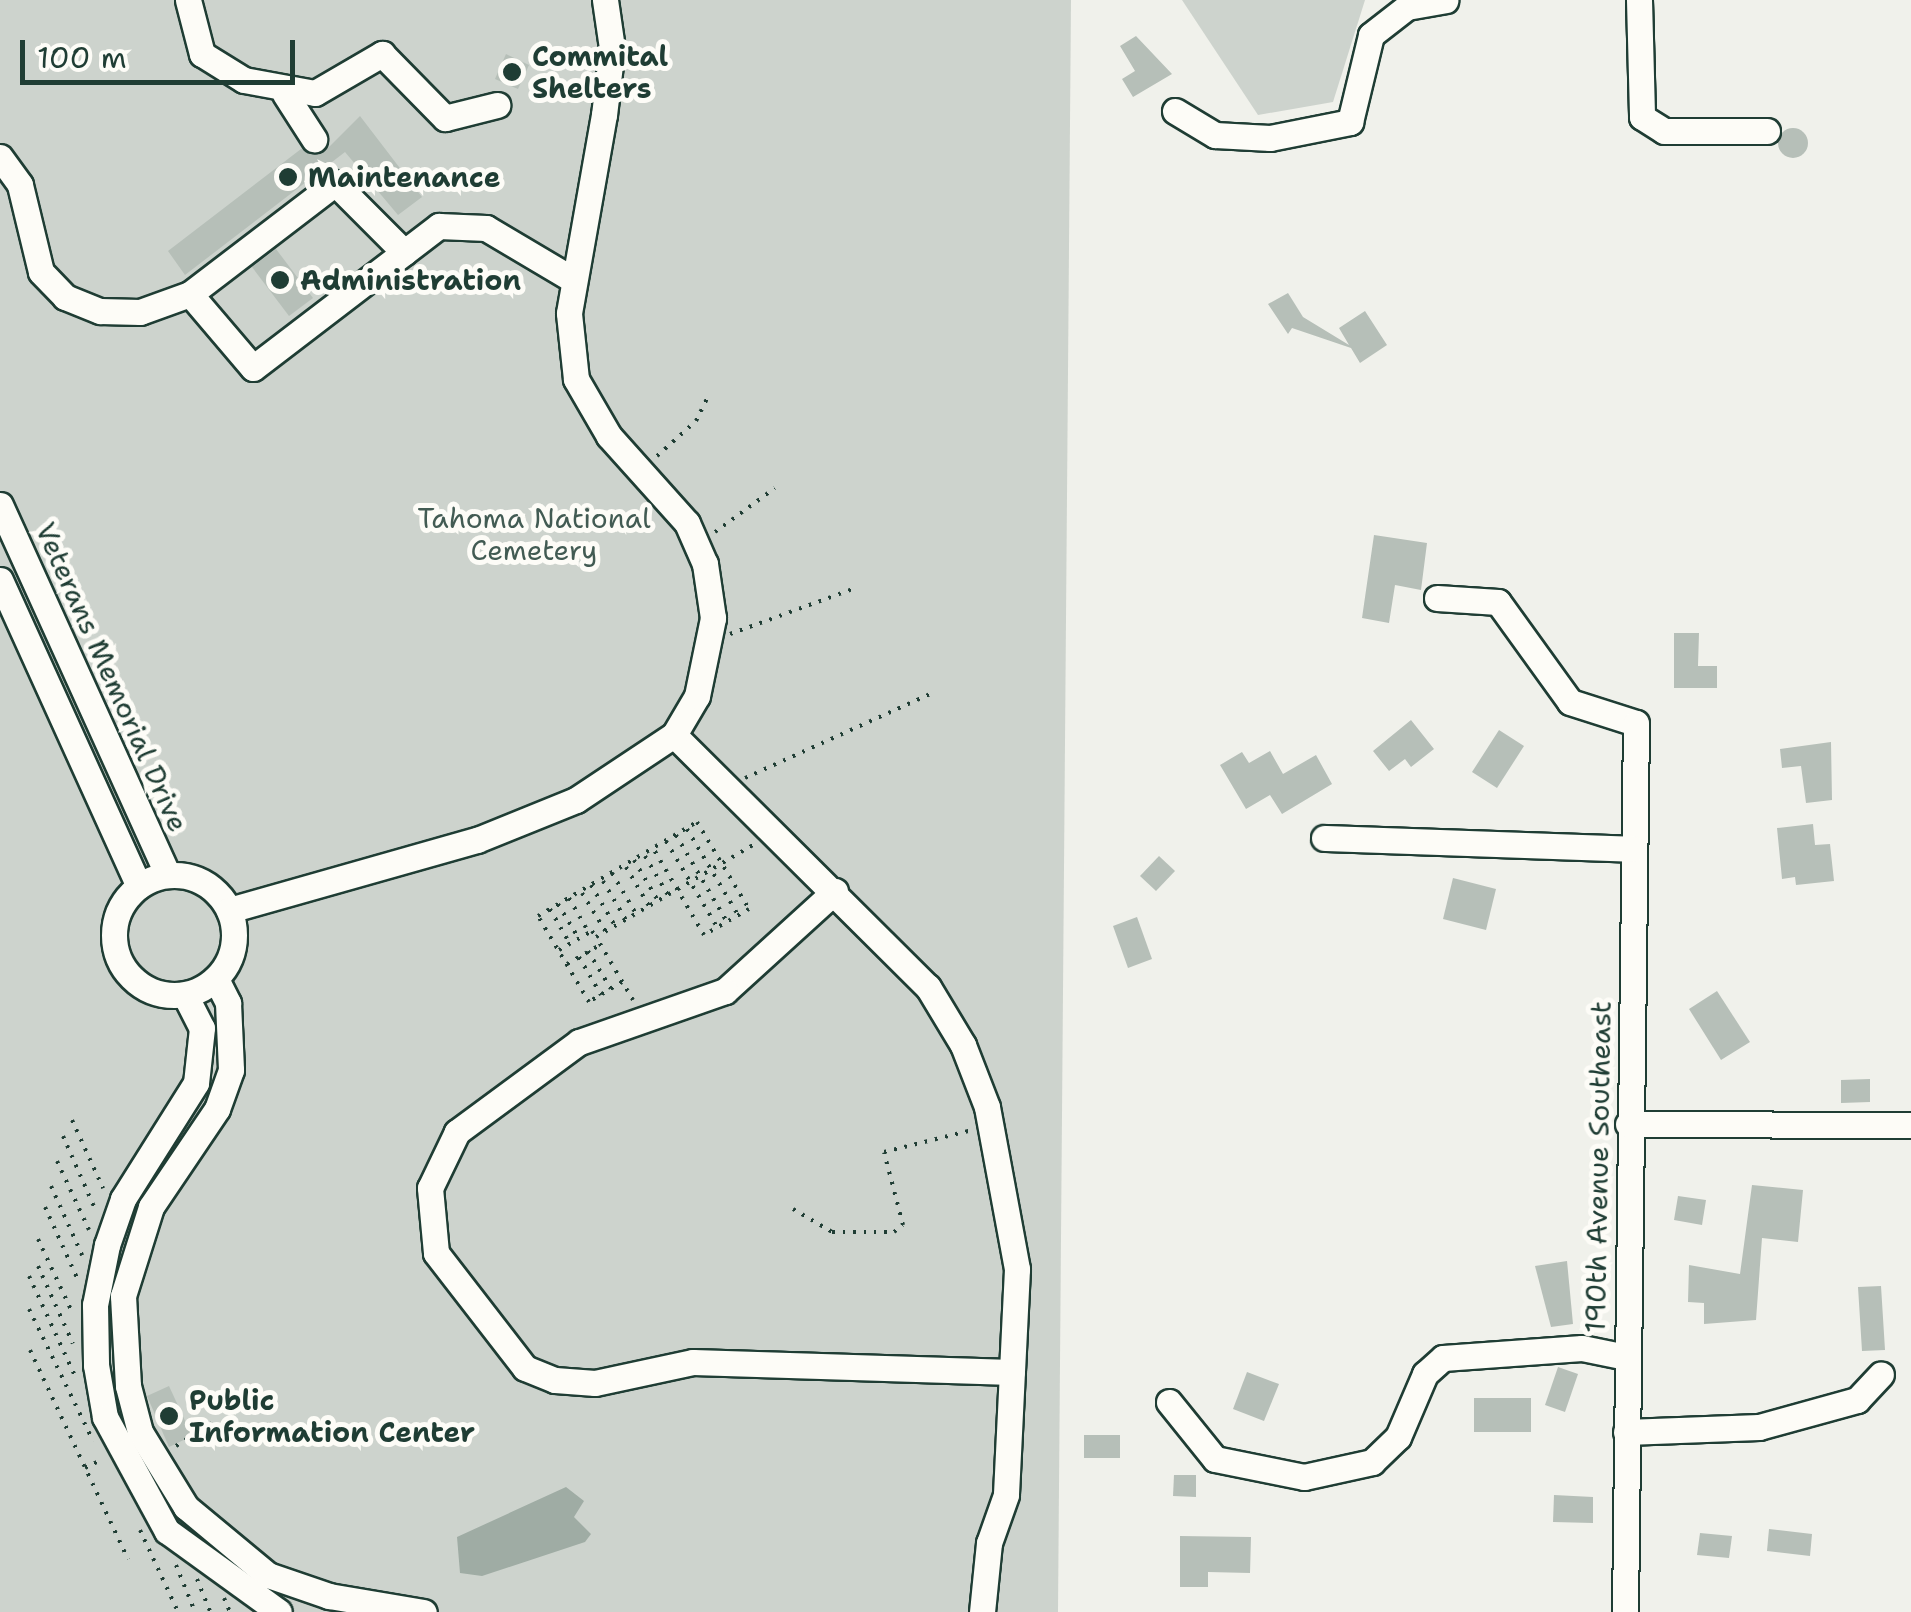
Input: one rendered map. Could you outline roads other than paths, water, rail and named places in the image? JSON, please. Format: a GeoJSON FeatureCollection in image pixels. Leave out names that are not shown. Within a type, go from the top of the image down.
{"type":"FeatureCollection","features":[{"type":"Feature","properties":{"kind":"street"},"geometry":{"type":"LineString","coordinates":[[188,0],[202,54],[218,68],[285,94],[314,93],[382,54],[445,118],[497,104]]}},
{"type":"Feature","properties":{"kind":"street"},"geometry":{"type":"LineString","coordinates":[[230,910],[477,840],[576,800],[674,735],[698,696],[711,639],[696,543],[642,469],[609,436],[576,380],[572,278],[608,81],[606,0]]}},
{"type":"Feature","properties":{"kind":"street"},"geometry":{"type":"LineString","coordinates":[[1175,110],[1216,135],[1270,138],[1350,122],[1371,35],[1407,7],[1445,0]]}},
{"type":"Feature","properties":{"kind":"street"},"geometry":{"type":"LineString","coordinates":[[1638,0],[1638,103],[1642,117],[1664,131],[1766,131]]}},
{"type":"Feature","properties":{"kind":"street"},"geometry":{"type":"LineString","coordinates":[[285,94],[314,139]]}},
{"type":"Feature","properties":{"kind":"street"},"geometry":{"type":"LineString","coordinates":[[0,157],[20,185],[41,272],[65,297],[100,312],[140,312],[190,294],[335,184],[404,252]]}},
{"type":"Feature","properties":{"kind":"street"},"geometry":{"type":"LineString","coordinates":[[190,294],[253,368],[438,226],[486,228],[572,278]]}},
{"type":"Feature","properties":{"kind":"street","name":"Veterans Memorial Drive"},"geometry":{"type":"LineString","coordinates":[[0,505],[168,875]]}},
{"type":"Feature","properties":{"kind":"street"},"geometry":{"type":"LineString","coordinates":[[0,580],[139,886]]}},
{"type":"Feature","properties":{"kind":"street","name":"190th Avenue Southeast"},"geometry":{"type":"LineString","coordinates":[[1437,598],[1498,602],[1570,702],[1636,723],[1628,1124],[1625,1612]]}},
{"type":"Feature","properties":{"kind":"street"},"geometry":{"type":"LineString","coordinates":[[674,735],[928,987],[963,1045],[992,1125],[1017,1269],[1006,1495],[988,1543],[982,1612]]}},
{"type":"Feature","properties":{"kind":"street"},"geometry":{"type":"LineString","coordinates":[[1324,838],[1633,849]]}},
{"type":"Feature","properties":{"kind":"street"},"geometry":{"type":"LineString","coordinates":[[168,875],[200,880],[230,910],[234,946],[216,978],[185,995],[138,984],[118,959],[118,911],[139,886],[168,875]]}},
{"type":"Feature","properties":{"kind":"street"},"geometry":{"type":"LineString","coordinates":[[835,891],[725,991],[579,1042],[457,1132],[440,1159],[428,1220],[436,1253],[525,1368],[576,1385],[693,1362],[1012,1372]]}},
{"type":"Feature","properties":{"kind":"street"},"geometry":{"type":"LineString","coordinates":[[216,978],[228,1003],[231,1070],[217,1109],[151,1207],[123,1296],[128,1386],[139,1428],[186,1507],[268,1575],[412,1611]]}},
{"type":"Feature","properties":{"kind":"street"},"geometry":{"type":"LineString","coordinates":[[185,995],[202,1028],[196,1083],[110,1240],[90,1289],[96,1365],[105,1417],[128,1470],[167,1531],[279,1612]]}},
{"type":"Feature","properties":{"kind":"street"},"geometry":{"type":"LineString","coordinates":[[1628,1124],[1911,1125]]}},
{"type":"Feature","properties":{"kind":"street"},"geometry":{"type":"LineString","coordinates":[[1169,1402],[1216,1459],[1304,1478],[1372,1462],[1398,1437],[1425,1374],[1443,1358],[1582,1348],[1626,1357]]}},
{"type":"Feature","properties":{"kind":"street"},"geometry":{"type":"LineString","coordinates":[[1626,1432],[1759,1428],[1856,1400],[1880,1374]]}},
{"type":"Feature","properties":{"kind":"place","name":"Commital Shelters"},"geometry":{"type":"Point","coordinates":[512,72]}},
{"type":"Feature","properties":{"kind":"place","name":"Maintenance"},"geometry":{"type":"Point","coordinates":[288,177]}},
{"type":"Feature","properties":{"kind":"place","name":"Administration"},"geometry":{"type":"Point","coordinates":[280,280]}},
{"type":"Feature","properties":{"kind":"place","name":"Public Information Center"},"geometry":{"type":"Point","coordinates":[169,1416]}},
{"type":"Feature","properties":{"kind":"park label","name":"Tahoma National Cemetery"},"geometry":{"type":"Point","coordinates":[534,534]}}]}
